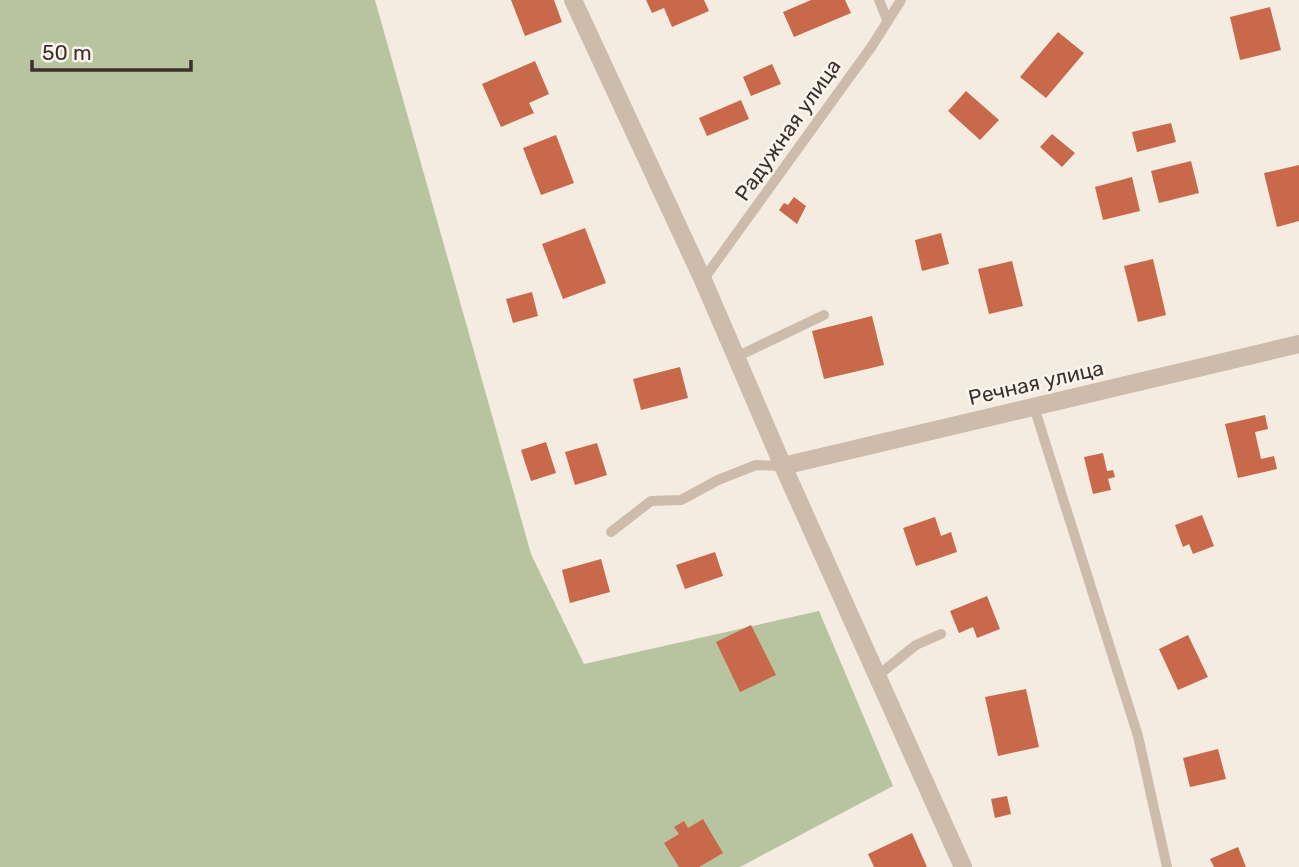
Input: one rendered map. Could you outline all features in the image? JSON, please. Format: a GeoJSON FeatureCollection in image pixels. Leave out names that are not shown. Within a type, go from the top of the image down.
{"type":"FeatureCollection","features":[{"type":"Feature","properties":{"kind":"street"},"geometry":{"type":"LineString","coordinates":[[573,0],[703,280],[783,466],[964,867]]}},
{"type":"Feature","properties":{"kind":"street","name":"Речная улица"},"geometry":{"type":"LineString","coordinates":[[783,466],[1299,344]]}},
{"type":"Feature","properties":{"kind":"lane"},"geometry":{"type":"LineString","coordinates":[[879,0],[887,20]]}},
{"type":"Feature","properties":{"kind":"lane","name":"Радужная улица"},"geometry":{"type":"LineString","coordinates":[[703,280],[872,46],[901,0]]}},
{"type":"Feature","properties":{"kind":"lane"},"geometry":{"type":"LineString","coordinates":[[736,357],[824,315]]}},
{"type":"Feature","properties":{"kind":"lane"},"geometry":{"type":"LineString","coordinates":[[1034,407],[1138,736],[1167,867]]}},
{"type":"Feature","properties":{"kind":"lane"},"geometry":{"type":"LineString","coordinates":[[611,532],[651,501],[681,500],[718,480],[757,465],[783,466]]}},
{"type":"Feature","properties":{"kind":"lane"},"geometry":{"type":"LineString","coordinates":[[877,677],[916,645],[941,634]]}},
{"type":"Feature","properties":{"kind":"green space"},"geometry":{"type":"Polygon","coordinates":[[[0,0],[375,0],[531,554],[584,664],[819,611],[893,786],[740,867],[0,867],[0,0]]]}},
{"type":"Feature","properties":{"kind":"building"},"geometry":{"type":"Polygon","coordinates":[[[511,0],[554,0],[562,22],[525,36],[511,0]]]}},
{"type":"Feature","properties":{"kind":"building"},"geometry":{"type":"Polygon","coordinates":[[[646,0],[704,0],[709,11],[672,27],[664,8],[652,13],[646,0]]]}},
{"type":"Feature","properties":{"kind":"building"},"geometry":{"type":"Polygon","coordinates":[[[811,0],[845,0],[851,13],[794,37],[783,12],[811,0]]]}},
{"type":"Feature","properties":{"kind":"building"},"geometry":{"type":"Polygon","coordinates":[[[1270,7],[1281,50],[1240,60],[1230,17],[1270,7]]]}},
{"type":"Feature","properties":{"kind":"building"},"geometry":{"type":"Polygon","coordinates":[[[1058,32],[1084,53],[1046,98],[1020,77],[1058,32]]]}},
{"type":"Feature","properties":{"kind":"building"},"geometry":{"type":"Polygon","coordinates":[[[535,61],[549,94],[529,103],[534,113],[501,127],[482,84],[535,61]]]}},
{"type":"Feature","properties":{"kind":"building"},"geometry":{"type":"Polygon","coordinates":[[[772,64],[781,84],[751,96],[743,77],[772,64]]]}},
{"type":"Feature","properties":{"kind":"building"},"geometry":{"type":"Polygon","coordinates":[[[966,91],[999,120],[980,140],[948,111],[966,91]]]}},
{"type":"Feature","properties":{"kind":"building"},"geometry":{"type":"Polygon","coordinates":[[[741,100],[749,119],[707,136],[699,118],[741,100]]]}},
{"type":"Feature","properties":{"kind":"building"},"geometry":{"type":"Polygon","coordinates":[[[1171,123],[1176,142],[1137,152],[1132,132],[1171,123]]]}},
{"type":"Feature","properties":{"kind":"building"},"geometry":{"type":"Polygon","coordinates":[[[1052,134],[1075,153],[1062,167],[1040,147],[1052,134]]]}},
{"type":"Feature","properties":{"kind":"building"},"geometry":{"type":"Polygon","coordinates":[[[556,135],[574,183],[541,195],[523,148],[556,135]]]}},
{"type":"Feature","properties":{"kind":"building"},"geometry":{"type":"Polygon","coordinates":[[[1191,161],[1199,193],[1159,203],[1151,171],[1191,161]]]}},
{"type":"Feature","properties":{"kind":"building"},"geometry":{"type":"Polygon","coordinates":[[[1299,165],[1299,221],[1277,227],[1264,173],[1299,165]]]}},
{"type":"Feature","properties":{"kind":"building"},"geometry":{"type":"Polygon","coordinates":[[[1132,177],[1140,211],[1103,220],[1095,187],[1132,177]]]}},
{"type":"Feature","properties":{"kind":"building"},"geometry":{"type":"Polygon","coordinates":[[[794,197],[806,206],[797,224],[779,210],[784,203],[788,205],[794,197]]]}},
{"type":"Feature","properties":{"kind":"building"},"geometry":{"type":"Polygon","coordinates":[[[585,228],[606,283],[563,299],[542,244],[585,228]]]}},
{"type":"Feature","properties":{"kind":"building"},"geometry":{"type":"Polygon","coordinates":[[[941,233],[949,264],[922,271],[915,240],[941,233]]]}},
{"type":"Feature","properties":{"kind":"building"},"geometry":{"type":"Polygon","coordinates":[[[1153,259],[1166,315],[1138,322],[1124,266],[1153,259]]]}},
{"type":"Feature","properties":{"kind":"building"},"geometry":{"type":"Polygon","coordinates":[[[1012,261],[1023,306],[989,314],[978,269],[1012,261]]]}},
{"type":"Feature","properties":{"kind":"building"},"geometry":{"type":"Polygon","coordinates":[[[532,292],[538,316],[513,323],[506,299],[532,292]]]}},
{"type":"Feature","properties":{"kind":"building"},"geometry":{"type":"Polygon","coordinates":[[[872,316],[884,365],[824,379],[812,331],[872,316]]]}},
{"type":"Feature","properties":{"kind":"building"},"geometry":{"type":"Polygon","coordinates":[[[680,367],[688,398],[641,410],[633,379],[680,367]]]}},
{"type":"Feature","properties":{"kind":"building"},"geometry":{"type":"Polygon","coordinates":[[[1265,415],[1268,429],[1255,432],[1261,459],[1274,456],[1277,469],[1238,478],[1225,424],[1265,415]]]}},
{"type":"Feature","properties":{"kind":"building"},"geometry":{"type":"Polygon","coordinates":[[[546,442],[556,473],[531,481],[521,450],[546,442]]]}},
{"type":"Feature","properties":{"kind":"building"},"geometry":{"type":"Polygon","coordinates":[[[597,443],[607,475],[575,485],[565,452],[597,443]]]}},
{"type":"Feature","properties":{"kind":"building"},"geometry":{"type":"Polygon","coordinates":[[[1103,453],[1107,471],[1113,470],[1115,477],[1108,479],[1111,490],[1093,494],[1084,457],[1103,453]]]}},
{"type":"Feature","properties":{"kind":"building"},"geometry":{"type":"Polygon","coordinates":[[[1202,515],[1214,546],[1193,554],[1189,544],[1183,547],[1175,525],[1202,515]]]}},
{"type":"Feature","properties":{"kind":"building"},"geometry":{"type":"Polygon","coordinates":[[[935,517],[941,536],[951,532],[957,552],[916,566],[903,528],[935,517]]]}},
{"type":"Feature","properties":{"kind":"building"},"geometry":{"type":"Polygon","coordinates":[[[715,552],[723,576],[685,589],[676,565],[715,552]]]}},
{"type":"Feature","properties":{"kind":"building"},"geometry":{"type":"Polygon","coordinates":[[[601,559],[610,592],[570,603],[562,570],[601,559]]]}},
{"type":"Feature","properties":{"kind":"building"},"geometry":{"type":"Polygon","coordinates":[[[987,596],[1000,629],[977,638],[973,627],[959,633],[950,611],[987,596]]]}},
{"type":"Feature","properties":{"kind":"building"},"geometry":{"type":"Polygon","coordinates":[[[751,625],[776,675],[740,692],[716,642],[751,625]]]}},
{"type":"Feature","properties":{"kind":"building"},"geometry":{"type":"Polygon","coordinates":[[[1188,635],[1208,677],[1178,690],[1159,649],[1188,635]]]}},
{"type":"Feature","properties":{"kind":"building"},"geometry":{"type":"Polygon","coordinates":[[[1026,689],[1039,747],[998,756],[985,697],[1026,689]]]}},
{"type":"Feature","properties":{"kind":"building"},"geometry":{"type":"Polygon","coordinates":[[[1218,749],[1226,779],[1190,787],[1183,758],[1218,749]]]}},
{"type":"Feature","properties":{"kind":"building"},"geometry":{"type":"Polygon","coordinates":[[[1007,796],[1011,814],[995,818],[991,799],[1007,796]]]}},
{"type":"Feature","properties":{"kind":"building"},"geometry":{"type":"Polygon","coordinates":[[[703,819],[723,853],[699,867],[679,867],[664,843],[679,834],[674,827],[684,821],[688,828],[703,819]]]}},
{"type":"Feature","properties":{"kind":"building"},"geometry":{"type":"Polygon","coordinates":[[[912,833],[927,867],[874,867],[868,854],[912,833]]]}},
{"type":"Feature","properties":{"kind":"building"},"geometry":{"type":"Polygon","coordinates":[[[1238,847],[1246,867],[1214,867],[1210,859],[1238,847]]]}}]}
